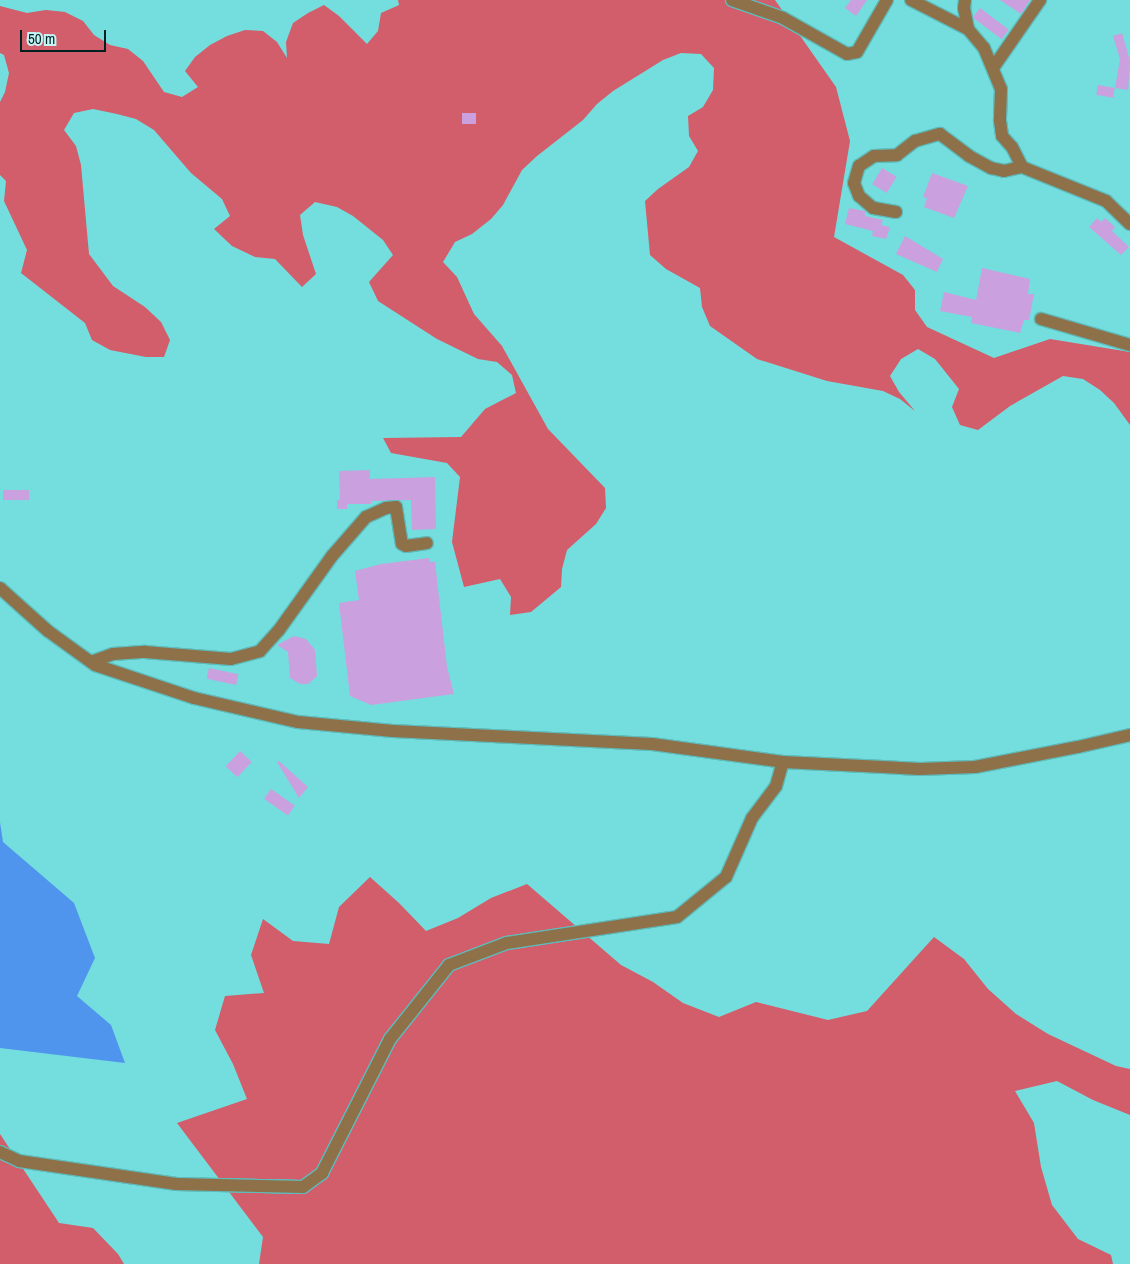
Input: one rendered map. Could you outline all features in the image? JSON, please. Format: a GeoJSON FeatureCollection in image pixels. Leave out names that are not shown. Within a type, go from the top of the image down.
{"type":"FeatureCollection","features":[{"type":"Feature","properties":{"kind":"street"},"geometry":{"type":"LineString","coordinates":[[732,0],[783,18],[847,54],[857,52],[887,0]]}},
{"type":"Feature","properties":{"kind":"street"},"geometry":{"type":"LineString","coordinates":[[911,0],[968,29],[984,48],[1001,89],[1000,121],[1002,136],[1012,147],[1022,167]]}},
{"type":"Feature","properties":{"kind":"street"},"geometry":{"type":"LineString","coordinates":[[965,0],[964,8],[968,29]]}},
{"type":"Feature","properties":{"kind":"street"},"geometry":{"type":"LineString","coordinates":[[993,68],[1040,0]]}},
{"type":"Feature","properties":{"kind":"street"},"geometry":{"type":"LineString","coordinates":[[896,212],[873,208],[859,196],[854,183],[859,166],[874,156],[897,155],[915,141],[940,134],[970,156],[991,168],[1004,172],[1022,167],[1106,201],[1130,224]]}},
{"type":"Feature","properties":{"kind":"street"},"geometry":{"type":"LineString","coordinates":[[1041,318],[1130,345]]}},
{"type":"Feature","properties":{"kind":"street"},"geometry":{"type":"LineString","coordinates":[[91,662],[112,654],[145,652],[230,659],[260,650],[279,630],[332,556],[366,516],[386,508],[396,507],[402,544],[406,546],[427,543]]}},
{"type":"Feature","properties":{"kind":"street"},"geometry":{"type":"LineString","coordinates":[[0,588],[48,631],[91,662],[194,698],[298,722],[393,731],[652,744],[783,762],[920,769],[975,767],[1070,749],[1130,735]]}},
{"type":"Feature","properties":{"kind":"street"},"geometry":{"type":"LineString","coordinates":[[0,1152],[19,1161],[176,1184],[303,1187],[322,1173],[390,1039],[449,965],[507,943],[677,917],[726,877],[752,818],[776,786],[783,762]]}},
{"type":"Feature","properties":{"kind":"shaded area"},"geometry":{"type":"Polygon","coordinates":[[[398,0],[775,0],[836,87],[850,141],[834,237],[903,275],[915,290],[915,310],[927,327],[994,358],[1050,339],[1130,352],[1130,425],[1114,403],[1100,390],[1083,379],[1063,376],[1010,406],[978,430],[960,425],[952,407],[959,389],[935,359],[918,349],[901,359],[890,376],[899,392],[915,411],[900,399],[883,391],[827,381],[757,359],[710,326],[702,307],[700,288],[666,269],[650,255],[645,201],[658,189],[689,167],[698,151],[689,136],[688,116],[703,107],[713,90],[714,68],[701,54],[681,53],[663,60],[613,91],[597,104],[583,120],[537,156],[522,170],[503,205],[491,219],[472,234],[455,242],[443,262],[457,277],[474,314],[502,346],[548,429],[605,488],[606,508],[596,524],[567,550],[562,569],[561,587],[531,612],[510,615],[511,597],[500,579],[464,587],[452,542],[460,477],[447,463],[391,453],[383,438],[461,437],[485,409],[516,393],[512,375],[497,362],[478,359],[437,339],[378,301],[369,282],[393,255],[383,240],[353,216],[337,207],[315,202],[300,215],[303,235],[316,274],[302,287],[275,259],[255,257],[232,246],[214,229],[230,216],[222,199],[191,173],[154,130],[136,119],[117,114],[93,109],[74,113],[64,130],[76,146],[81,165],[89,254],[113,286],[145,307],[161,322],[170,340],[164,357],[146,357],[110,350],[92,340],[85,323],[21,273],[27,250],[4,201],[6,181],[0,175],[0,102],[5,92],[9,73],[4,55],[0,53],[0,6],[27,13],[46,10],[65,12],[83,21],[94,35],[110,45],[128,49],[143,61],[164,92],[182,97],[198,87],[185,71],[195,57],[210,45],[227,36],[245,30],[263,31],[277,42],[287,58],[286,42],[293,23],[324,5],[339,16],[367,44],[378,31],[381,13],[399,5],[398,0]]]}},
{"type":"Feature","properties":{"kind":"shaded area"},"geometry":{"type":"Polygon","coordinates":[[[370,877],[426,931],[458,918],[491,898],[527,884],[621,965],[653,982],[683,1003],[719,1017],[756,1002],[828,1020],[867,1011],[934,937],[964,959],[988,989],[1016,1014],[1048,1034],[1116,1066],[1130,1069],[1130,1115],[1093,1100],[1057,1081],[1015,1091],[1034,1123],[1041,1167],[1052,1205],[1078,1239],[1111,1255],[1113,1264],[259,1264],[263,1237],[177,1123],[247,1099],[233,1064],[215,1030],[225,996],[264,993],[251,955],[263,919],[293,941],[329,944],[339,907],[370,877]]]}},
{"type":"Feature","properties":{"kind":"shaded area"},"geometry":{"type":"Polygon","coordinates":[[[0,1134],[59,1223],[93,1228],[118,1254],[124,1264],[0,1264],[0,1134]]]}},
{"type":"Feature","properties":{"kind":"water"},"geometry":{"type":"Polygon","coordinates":[[[0,822],[3,842],[74,903],[95,958],[77,996],[111,1025],[125,1063],[0,1048],[0,822]]]}},
{"type":"Feature","properties":{"kind":"building"},"geometry":{"type":"Polygon","coordinates":[[[851,0],[867,0],[856,16],[845,8],[851,0]]]}},
{"type":"Feature","properties":{"kind":"building"},"geometry":{"type":"Polygon","coordinates":[[[1000,0],[1030,0],[1021,14],[1000,0]]]}},
{"type":"Feature","properties":{"kind":"building"},"geometry":{"type":"Polygon","coordinates":[[[980,8],[1009,30],[1002,39],[973,18],[980,8]]]}},
{"type":"Feature","properties":{"kind":"building"},"geometry":{"type":"Polygon","coordinates":[[[1122,33],[1130,61],[1128,90],[1115,88],[1120,59],[1113,36],[1122,33]]]}},
{"type":"Feature","properties":{"kind":"building"},"geometry":{"type":"Polygon","coordinates":[[[1098,85],[1115,88],[1113,98],[1096,95],[1098,85]]]}},
{"type":"Feature","properties":{"kind":"building"},"geometry":{"type":"Polygon","coordinates":[[[462,113],[476,113],[476,124],[462,124],[462,113]]]}},
{"type":"Feature","properties":{"kind":"building"},"geometry":{"type":"Polygon","coordinates":[[[882,168],[897,177],[887,193],[872,184],[882,168]]]}},
{"type":"Feature","properties":{"kind":"building"},"geometry":{"type":"Polygon","coordinates":[[[932,173],[968,186],[954,218],[924,207],[927,198],[923,197],[932,173]]]}},
{"type":"Feature","properties":{"kind":"building"},"geometry":{"type":"Polygon","coordinates":[[[849,208],[865,211],[865,216],[883,220],[881,225],[890,227],[886,239],[872,236],[873,231],[845,224],[849,208]]]}},
{"type":"Feature","properties":{"kind":"building"},"geometry":{"type":"Polygon","coordinates":[[[1097,218],[1101,222],[1105,218],[1115,227],[1112,231],[1129,247],[1121,255],[1089,227],[1097,218]]]}},
{"type":"Feature","properties":{"kind":"building"},"geometry":{"type":"Polygon","coordinates":[[[905,236],[943,259],[937,272],[896,254],[905,236]]]}},
{"type":"Feature","properties":{"kind":"building"},"geometry":{"type":"Polygon","coordinates":[[[982,268],[1030,279],[1028,294],[1034,294],[1029,320],[1024,320],[1020,333],[971,323],[972,317],[940,311],[944,292],[976,300],[982,268]]]}},
{"type":"Feature","properties":{"kind":"building"},"geometry":{"type":"Polygon","coordinates":[[[370,470],[370,479],[435,477],[436,529],[412,530],[411,500],[371,501],[371,504],[347,504],[347,509],[337,509],[337,500],[340,500],[339,471],[370,470]]]}},
{"type":"Feature","properties":{"kind":"building"},"geometry":{"type":"Polygon","coordinates":[[[3,490],[29,490],[29,500],[3,500],[3,490]]]}},
{"type":"Feature","properties":{"kind":"building"},"geometry":{"type":"Polygon","coordinates":[[[429,558],[430,562],[435,562],[447,667],[454,694],[371,705],[350,696],[339,603],[359,600],[355,571],[381,564],[429,558]]]}},
{"type":"Feature","properties":{"kind":"building"},"geometry":{"type":"Polygon","coordinates":[[[294,636],[306,639],[315,650],[317,676],[308,684],[300,684],[290,678],[288,652],[277,645],[294,636]]]}},
{"type":"Feature","properties":{"kind":"building"},"geometry":{"type":"Polygon","coordinates":[[[209,668],[238,674],[236,685],[207,679],[209,668]]]}},
{"type":"Feature","properties":{"kind":"building"},"geometry":{"type":"Polygon","coordinates":[[[240,751],[252,762],[237,777],[226,766],[240,751]]]}},
{"type":"Feature","properties":{"kind":"building"},"geometry":{"type":"Polygon","coordinates":[[[279,761],[308,787],[299,798],[277,762],[279,761]]]}},
{"type":"Feature","properties":{"kind":"building"},"geometry":{"type":"Polygon","coordinates":[[[271,789],[295,806],[288,815],[264,799],[271,789]]]}}]}
